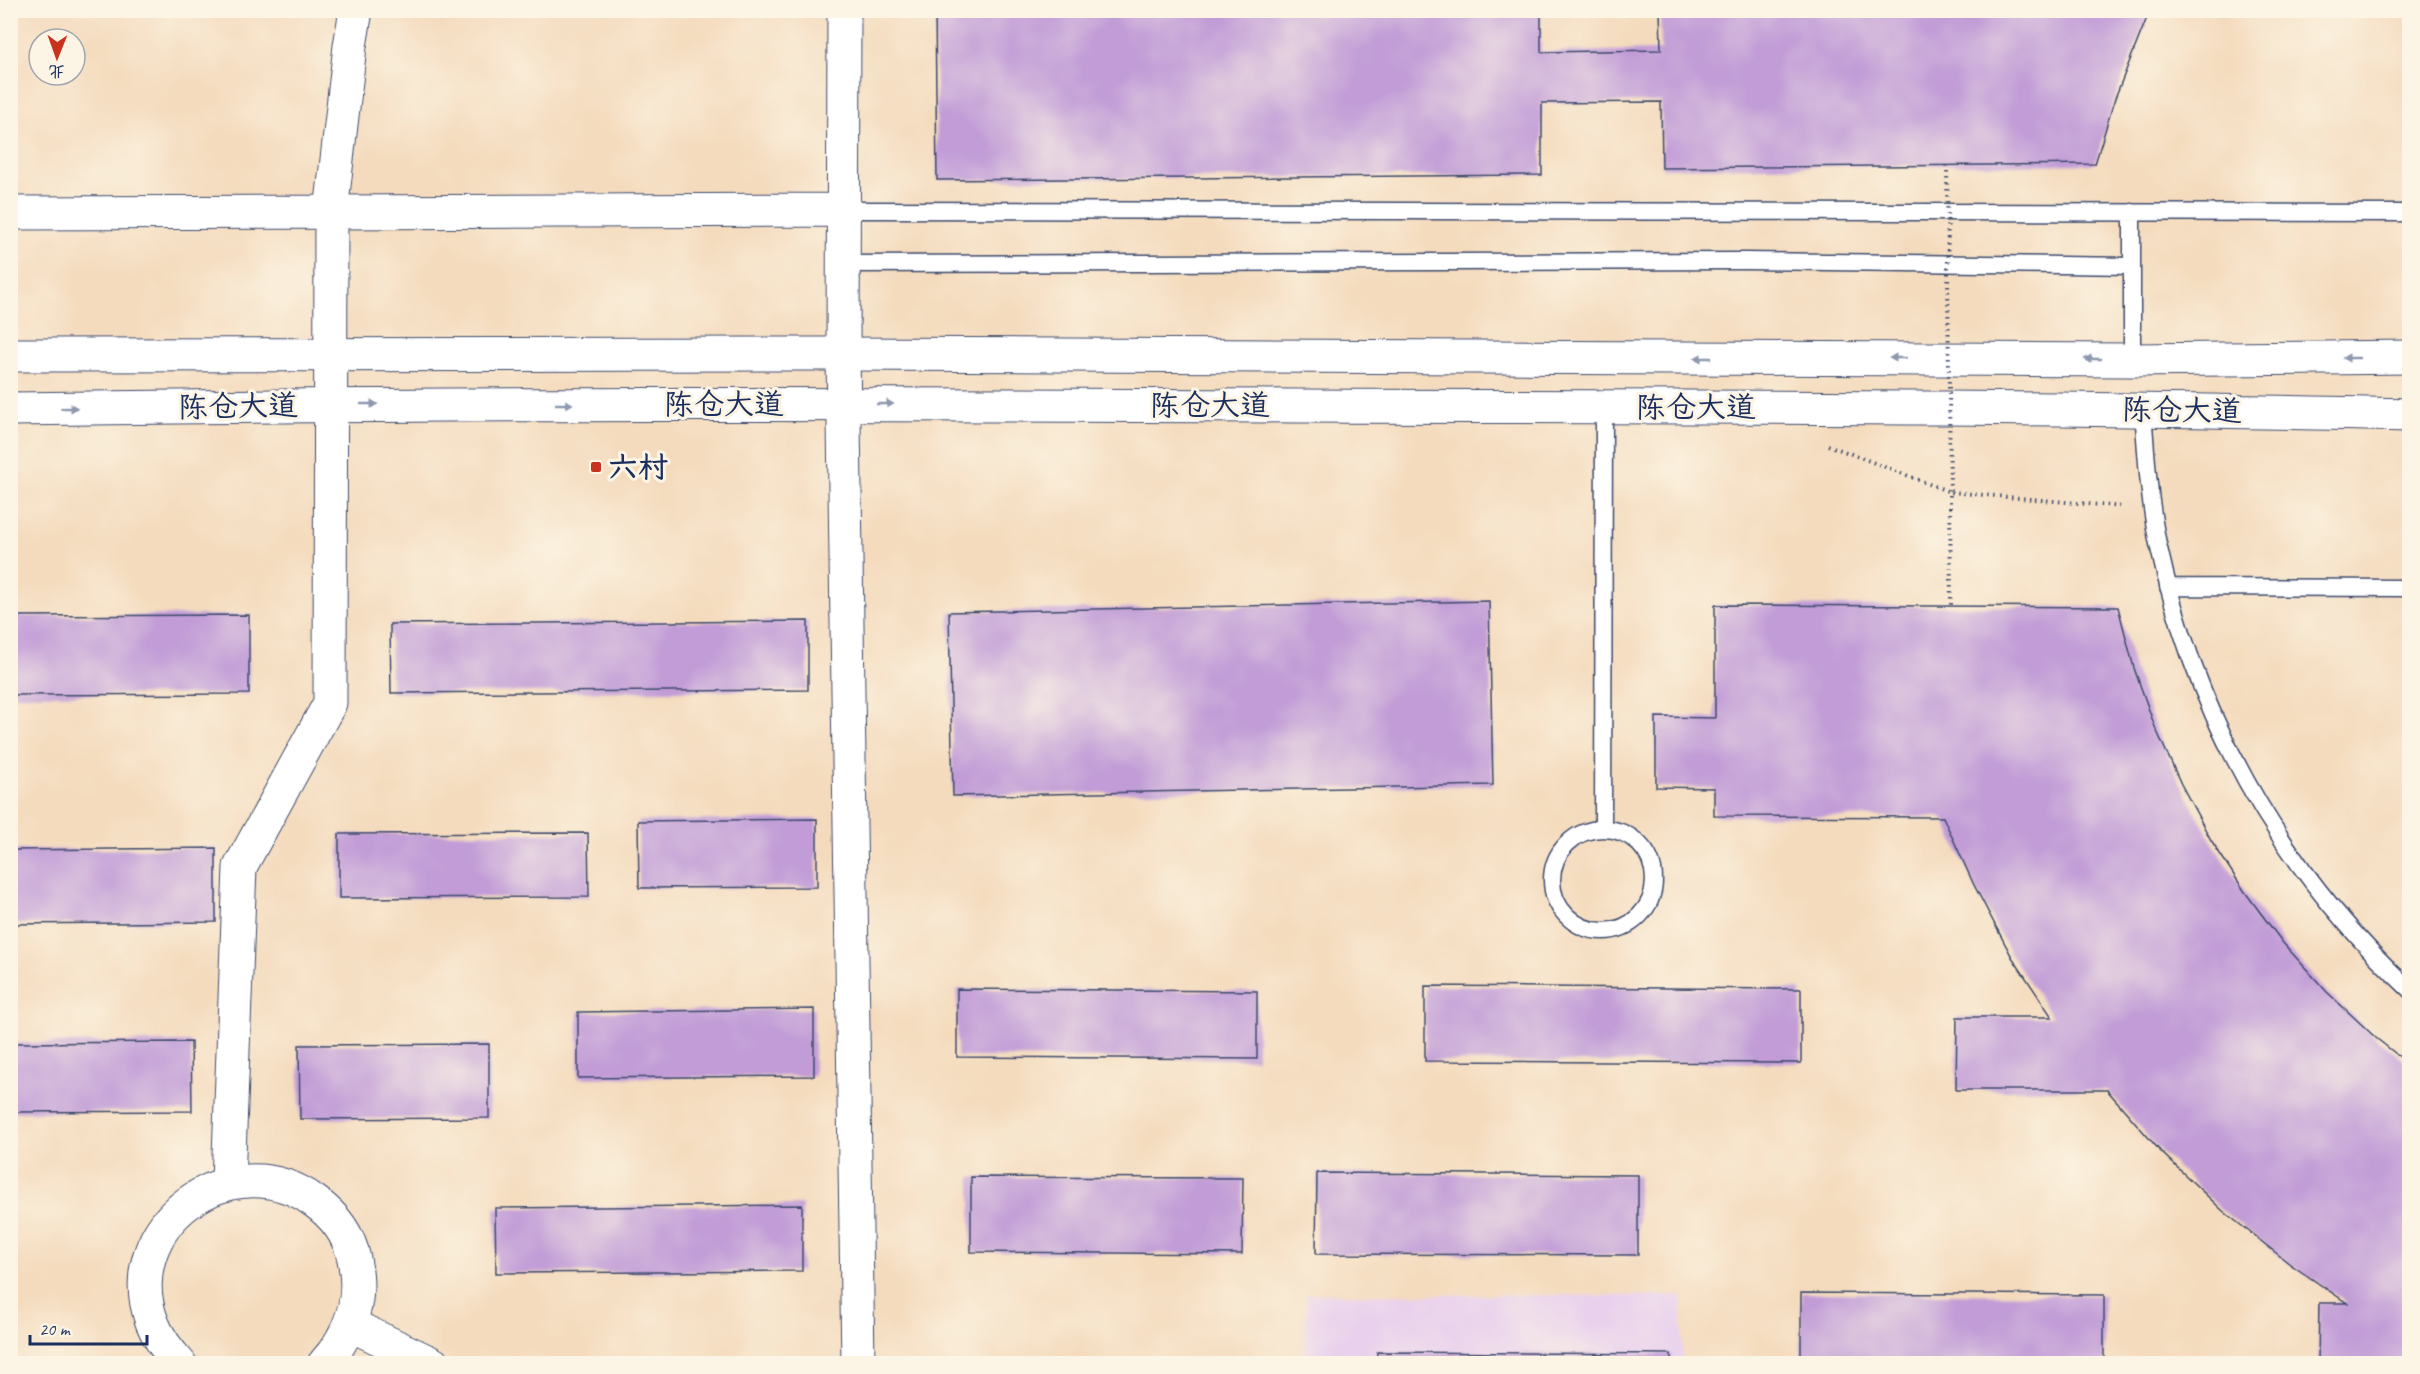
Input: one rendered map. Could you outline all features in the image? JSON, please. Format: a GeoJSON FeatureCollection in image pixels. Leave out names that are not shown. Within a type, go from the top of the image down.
{"type":"FeatureCollection","features":[{"type":"Feature","properties":{"kind":"main road"},"geometry":{"type":"LineString","coordinates":[[228,1182],[240,867],[330,703],[331,212],[356,10]]}},
{"type":"Feature","properties":{"kind":"main road"},"geometry":{"type":"LineString","coordinates":[[844,10],[843,354],[846,404],[858,1364]]}},
{"type":"Feature","properties":{"kind":"main road"},"geometry":{"type":"LineString","coordinates":[[10,213],[844,210]]}},
{"type":"Feature","properties":{"kind":"main road","name":"陈仓大道"},"geometry":{"type":"LineString","coordinates":[[10,355],[843,354],[2132,360],[2409,357]]}},
{"type":"Feature","properties":{"kind":"main road","name":"陈仓大道"},"geometry":{"type":"LineString","coordinates":[[10,409],[331,404],[846,404],[2143,409],[2409,415]]}},
{"type":"Feature","properties":{"kind":"main road"},"geometry":{"type":"LineString","coordinates":[[180,1364],[163,1345],[152,1322],[146,1297],[146,1272],[153,1247],[165,1225],[182,1206],[204,1192],[228,1182],[254,1180],[279,1183],[303,1193],[324,1208],[341,1227],[352,1250],[358,1275],[357,1300],[351,1325],[339,1347],[324,1364]]}},
{"type":"Feature","properties":{"kind":"main road"},"geometry":{"type":"LineString","coordinates":[[351,1325],[433,1364]]}},
{"type":"Feature","properties":{"kind":"lane"},"geometry":{"type":"LineString","coordinates":[[844,210],[2409,213]]}},
{"type":"Feature","properties":{"kind":"lane"},"geometry":{"type":"LineString","coordinates":[[2132,212],[2132,360]]}},
{"type":"Feature","properties":{"kind":"lane"},"geometry":{"type":"LineString","coordinates":[[843,264],[1745,261],[2132,266]]}},
{"type":"Feature","properties":{"kind":"lane"},"geometry":{"type":"LineString","coordinates":[[1603,829],[1604,407]]}},
{"type":"Feature","properties":{"kind":"lane"},"geometry":{"type":"LineString","coordinates":[[2143,409],[2147,476],[2169,587],[2195,672],[2222,735],[2253,795],[2289,852],[2330,906],[2377,959],[2409,990]]}},
{"type":"Feature","properties":{"kind":"lane"},"geometry":{"type":"LineString","coordinates":[[2169,587],[2409,588]]}},
{"type":"Feature","properties":{"kind":"lane"},"geometry":{"type":"LineString","coordinates":[[1603,829],[1621,832],[1636,841],[1648,854],[1654,871],[1653,890],[1647,906],[1636,920],[1620,929],[1602,932],[1585,929],[1569,920],[1558,906],[1551,889],[1552,872],[1558,854],[1569,841],[1585,832],[1603,829]]}},
{"type":"Feature","properties":{"kind":"path"},"geometry":{"type":"LineString","coordinates":[[1947,165],[1951,606]]}},
{"type":"Feature","properties":{"kind":"path"},"geometry":{"type":"LineString","coordinates":[[1818,441],[1950,492],[2153,509]]}},
{"type":"Feature","properties":{"kind":"shaded area"},"geometry":{"type":"Polygon","coordinates":[[[1306,1294],[1682,1296],[1682,1363],[1305,1364],[1306,1294]]]}},
{"type":"Feature","properties":{"kind":"building"},"geometry":{"type":"Polygon","coordinates":[[[935,10],[1541,10],[1541,52],[1661,50],[1660,10],[2150,10],[2115,98],[2095,164],[1662,168],[1661,102],[1542,103],[1542,175],[937,180],[935,10]]]}},
{"type":"Feature","properties":{"kind":"building"},"geometry":{"type":"Polygon","coordinates":[[[1489,601],[1493,785],[953,796],[949,612],[1489,601]]]}},
{"type":"Feature","properties":{"kind":"building"},"geometry":{"type":"Polygon","coordinates":[[[1715,605],[2118,607],[2134,668],[2155,727],[2181,784],[2211,840],[2245,892],[2283,943],[2327,992],[2376,1038],[2410,1065],[2410,1364],[2318,1364],[2319,1303],[2347,1303],[2290,1264],[2223,1211],[2161,1152],[2107,1090],[1956,1090],[1957,1017],[2052,1017],[2012,957],[1974,885],[1943,817],[1714,816],[1714,788],[1656,787],[1656,717],[1715,718],[1715,605]]]}},
{"type":"Feature","properties":{"kind":"building"},"geometry":{"type":"Polygon","coordinates":[[[249,615],[249,694],[10,695],[10,616],[249,615]]]}},
{"type":"Feature","properties":{"kind":"building"},"geometry":{"type":"Polygon","coordinates":[[[808,621],[808,690],[391,693],[390,624],[808,621]]]}},
{"type":"Feature","properties":{"kind":"building"},"geometry":{"type":"Polygon","coordinates":[[[817,819],[817,887],[639,888],[638,821],[817,819]]]}},
{"type":"Feature","properties":{"kind":"building"},"geometry":{"type":"Polygon","coordinates":[[[588,833],[589,897],[339,898],[339,834],[588,833]]]}},
{"type":"Feature","properties":{"kind":"building"},"geometry":{"type":"Polygon","coordinates":[[[216,848],[216,922],[10,924],[10,850],[216,848]]]}},
{"type":"Feature","properties":{"kind":"building"},"geometry":{"type":"Polygon","coordinates":[[[1425,986],[1801,989],[1801,1063],[1425,1061],[1425,986]]]}},
{"type":"Feature","properties":{"kind":"building"},"geometry":{"type":"Polygon","coordinates":[[[957,989],[1257,991],[1257,1059],[957,1057],[957,989]]]}},
{"type":"Feature","properties":{"kind":"building"},"geometry":{"type":"Polygon","coordinates":[[[814,1009],[814,1076],[578,1078],[578,1012],[814,1009]]]}},
{"type":"Feature","properties":{"kind":"building"},"geometry":{"type":"Polygon","coordinates":[[[191,1042],[192,1111],[10,1112],[10,1043],[191,1042]]]}},
{"type":"Feature","properties":{"kind":"building"},"geometry":{"type":"Polygon","coordinates":[[[489,1044],[489,1118],[300,1119],[299,1045],[489,1044]]]}},
{"type":"Feature","properties":{"kind":"building"},"geometry":{"type":"Polygon","coordinates":[[[1317,1173],[1638,1175],[1638,1255],[1316,1254],[1317,1173]]]}},
{"type":"Feature","properties":{"kind":"building"},"geometry":{"type":"Polygon","coordinates":[[[971,1177],[1243,1178],[1242,1254],[971,1252],[971,1177]]]}},
{"type":"Feature","properties":{"kind":"building"},"geometry":{"type":"Polygon","coordinates":[[[802,1205],[802,1271],[496,1273],[495,1208],[802,1205]]]}},
{"type":"Feature","properties":{"kind":"building"},"geometry":{"type":"Polygon","coordinates":[[[1801,1293],[2104,1295],[2104,1364],[1801,1364],[1801,1293]]]}},
{"type":"Feature","properties":{"kind":"building"},"geometry":{"type":"Polygon","coordinates":[[[1377,1352],[1671,1354],[1671,1364],[1376,1364],[1377,1352]]]}},
{"type":"Feature","properties":{"kind":"place","name":"六村"},"geometry":{"type":"Point","coordinates":[596,467]}}]}
